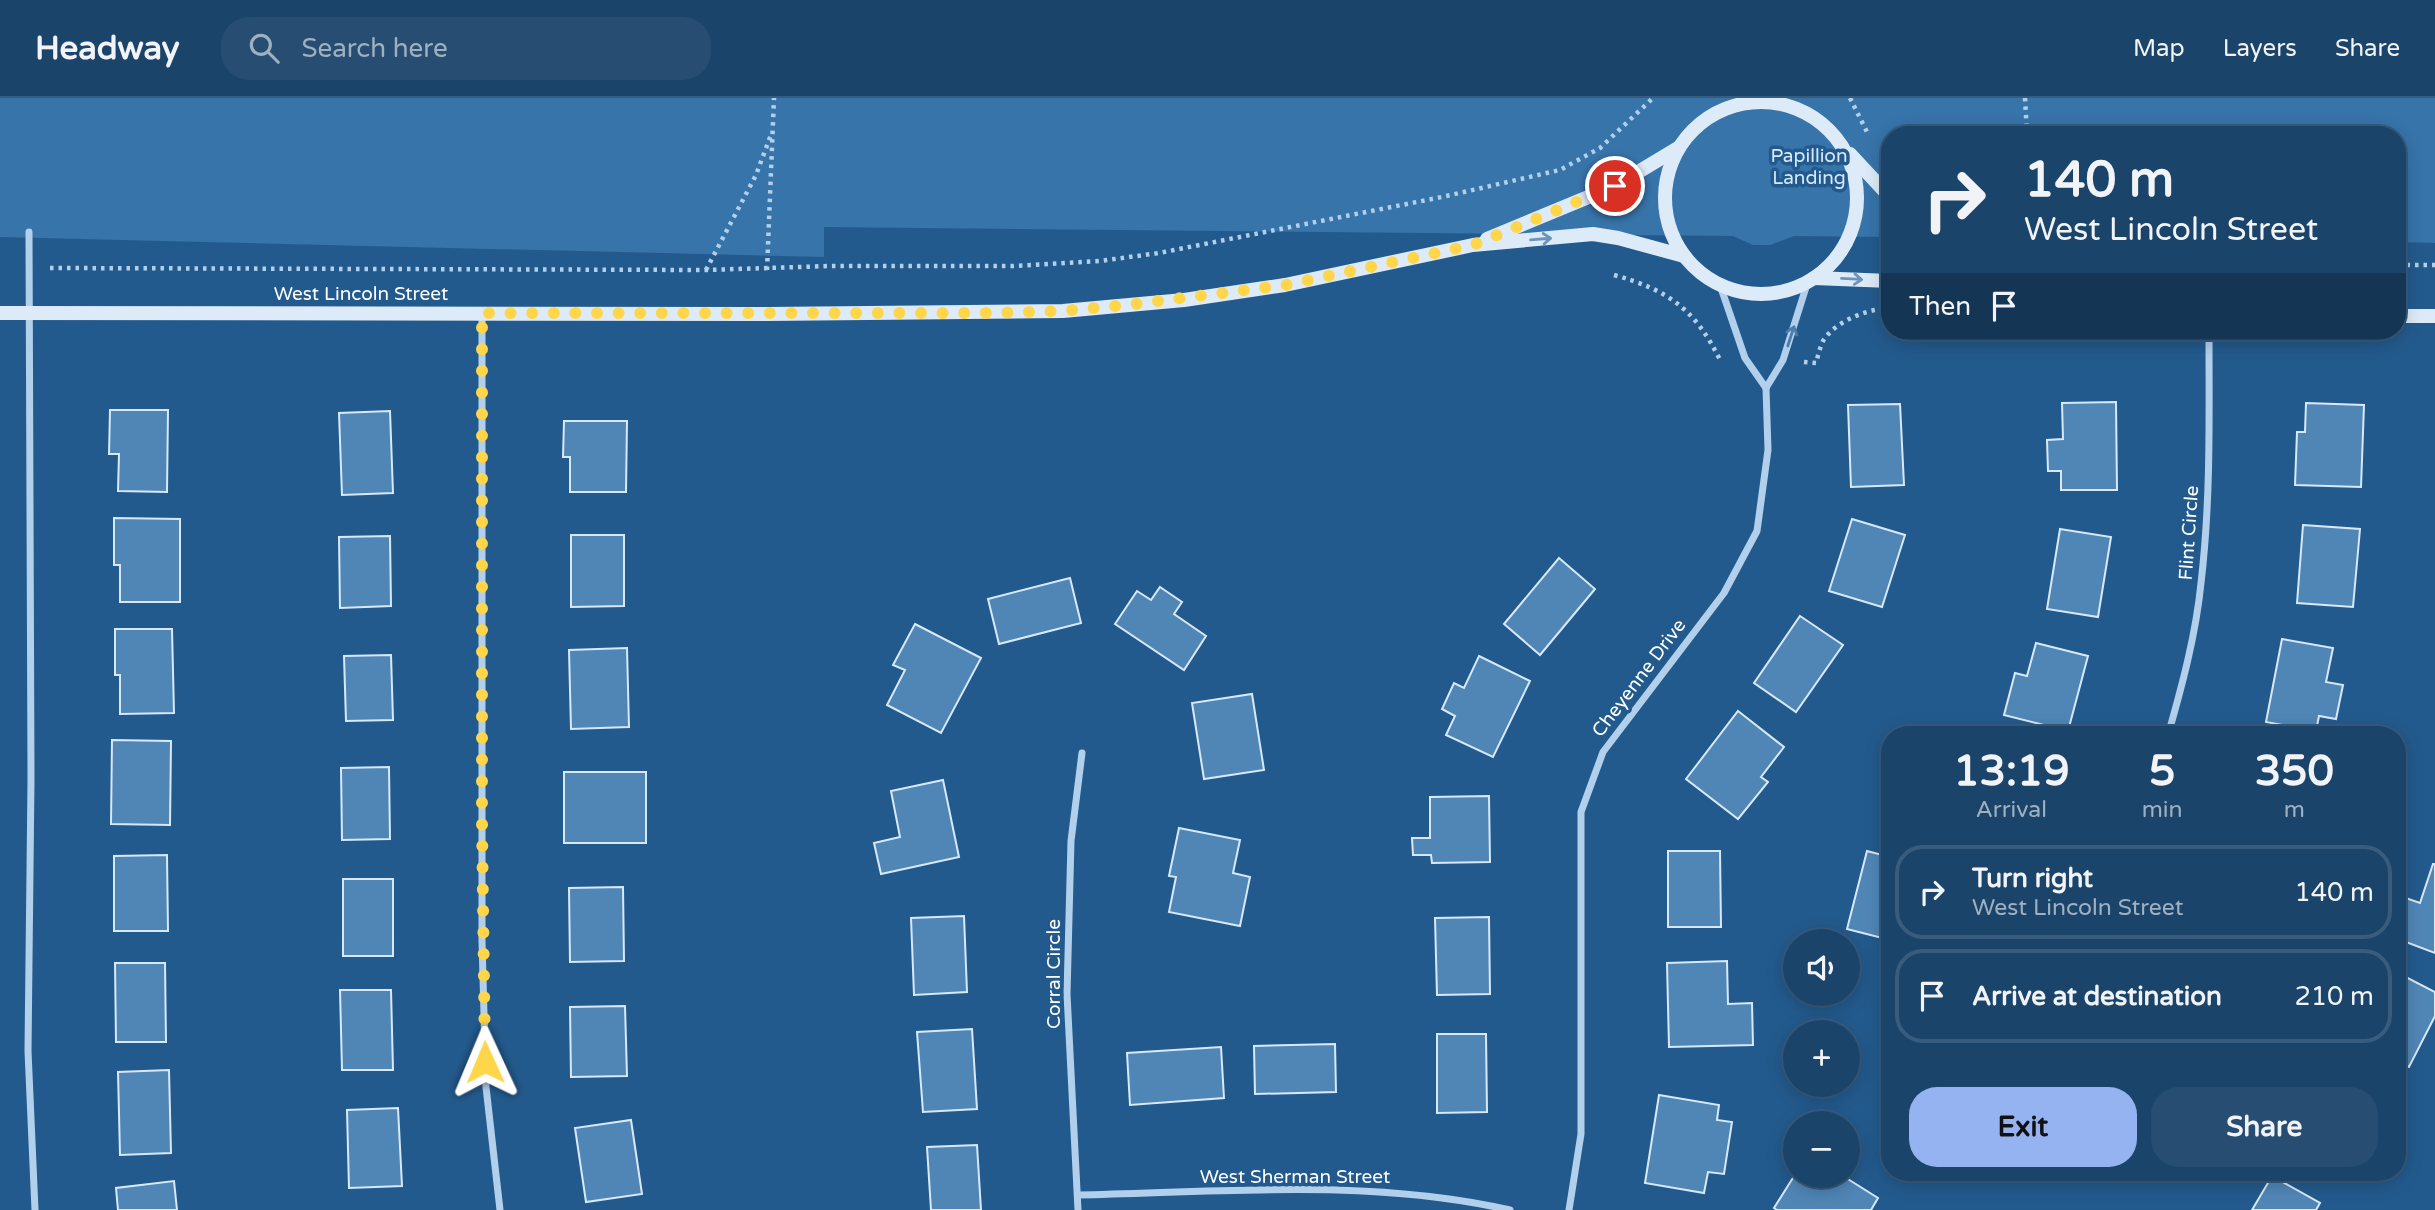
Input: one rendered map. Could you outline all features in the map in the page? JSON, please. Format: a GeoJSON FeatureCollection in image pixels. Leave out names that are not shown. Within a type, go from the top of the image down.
{"type":"FeatureCollection","features":[{"type":"Feature","properties":{"kind":"street"},"geometry":{"type":"LineString","coordinates":[[1850,154],[1857,201],[1853,225],[1844,247],[1829,266],[1811,280],[1788,291],[1764,294],[1741,292],[1720,285],[1700,273],[1684,256],[1672,237],[1664,192],[1669,169],[1678,148],[1692,130],[1731,107],[1752,103],[1797,109],[1816,120],[1850,154],[1881,187]]}},
{"type":"Feature","properties":{"kind":"street","name":"West Lincoln Street"},"geometry":{"type":"LineString","coordinates":[[1473,245],[1615,186],[1678,148]]}},
{"type":"Feature","properties":{"kind":"street"},"geometry":{"type":"LineString","coordinates":[[29,232],[31,780],[28,1051],[35,1210]]}},
{"type":"Feature","properties":{"kind":"street","name":"West Lincoln Street"},"geometry":{"type":"LineString","coordinates":[[0,313],[781,314],[1063,311],[1184,300],[1285,285],[1473,245],[1593,234],[1619,238],[1684,256]]}},
{"type":"Feature","properties":{"kind":"street"},"geometry":{"type":"LineString","coordinates":[[1811,280],[1881,281]]}},
{"type":"Feature","properties":{"kind":"street"},"geometry":{"type":"LineString","coordinates":[[1720,285],[1745,358],[1766,388],[1783,360],[1811,280]]}},
{"type":"Feature","properties":{"kind":"street"},"geometry":{"type":"LineString","coordinates":[[482,313],[485,1087],[500,1210]]}},
{"type":"Feature","properties":{"kind":"street"},"geometry":{"type":"LineString","coordinates":[[2406,316],[2435,316]]}},
{"type":"Feature","properties":{"kind":"street","name":"Flint Circle"},"geometry":{"type":"LineString","coordinates":[[2171,726],[2181,690],[2201,585],[2209,472],[2209,340]]}},
{"type":"Feature","properties":{"kind":"street","name":"Cheyenne Drive"},"geometry":{"type":"LineString","coordinates":[[1569,1210],[1581,1134],[1581,812],[1603,752],[1724,593],[1757,531],[1768,450],[1766,388]]}},
{"type":"Feature","properties":{"kind":"street","name":"Corral Circle"},"geometry":{"type":"LineString","coordinates":[[1078,1210],[1068,994],[1071,841],[1082,753]]}},
{"type":"Feature","properties":{"kind":"street","name":"West Sherman Street"},"geometry":{"type":"LineString","coordinates":[[1078,1195],[1354,1189],[1461,1199],[1510,1210]]}},
{"type":"Feature","properties":{"kind":"path"},"geometry":{"type":"LineString","coordinates":[[768,270],[774,98]]}},
{"type":"Feature","properties":{"kind":"path"},"geometry":{"type":"LineString","coordinates":[[29,268],[706,271],[830,266],[1057,264],[1159,253],[1560,170],[1600,148],[1653,98]]}},
{"type":"Feature","properties":{"kind":"path"},"geometry":{"type":"LineString","coordinates":[[1850,98],[1872,141]]}},
{"type":"Feature","properties":{"kind":"path"},"geometry":{"type":"LineString","coordinates":[[2025,98],[2027,126]]}},
{"type":"Feature","properties":{"kind":"path"},"geometry":{"type":"LineString","coordinates":[[706,271],[756,175],[773,128]]}},
{"type":"Feature","properties":{"kind":"path"},"geometry":{"type":"LineString","coordinates":[[2406,265],[2435,265]]}},
{"type":"Feature","properties":{"kind":"path"},"geometry":{"type":"LineString","coordinates":[[1614,275],[1648,285],[1678,302],[1699,323],[1720,361]]}},
{"type":"Feature","properties":{"kind":"path"},"geometry":{"type":"LineString","coordinates":[[1816,363],[1824,340],[1846,321],[1870,310],[1881,309]]}},
{"type":"Feature","properties":{"kind":"green space","name":"Papillion Landing"},"geometry":{"type":"Polygon","coordinates":[[[0,98],[2435,98],[2435,243],[2406,242],[2406,126],[1881,126],[1881,237],[1794,236],[1770,245],[1753,245],[1733,236],[824,227],[824,257],[0,237],[0,98]]]}},
{"type":"Feature","properties":{"kind":"building"},"geometry":{"type":"Polygon","coordinates":[[[2116,402],[2117,490],[2061,490],[2061,471],[2048,471],[2047,440],[2063,439],[2062,403],[2116,402]]]}},
{"type":"Feature","properties":{"kind":"building"},"geometry":{"type":"Polygon","coordinates":[[[2306,403],[2364,405],[2361,487],[2295,485],[2297,432],[2305,432],[2306,403]]]}},
{"type":"Feature","properties":{"kind":"building"},"geometry":{"type":"Polygon","coordinates":[[[1900,404],[1904,485],[1851,487],[1848,405],[1900,404]]]}},
{"type":"Feature","properties":{"kind":"building"},"geometry":{"type":"Polygon","coordinates":[[[110,410],[168,410],[167,492],[118,491],[119,454],[109,454],[110,410]]]}},
{"type":"Feature","properties":{"kind":"building"},"geometry":{"type":"Polygon","coordinates":[[[390,411],[393,493],[342,495],[339,413],[390,411]]]}},
{"type":"Feature","properties":{"kind":"building"},"geometry":{"type":"Polygon","coordinates":[[[564,421],[627,421],[626,492],[570,492],[570,457],[563,457],[564,421]]]}},
{"type":"Feature","properties":{"kind":"building"},"geometry":{"type":"Polygon","coordinates":[[[114,518],[180,519],[180,602],[120,602],[120,565],[114,565],[114,518]]]}},
{"type":"Feature","properties":{"kind":"building"},"geometry":{"type":"Polygon","coordinates":[[[1852,519],[1905,535],[1882,607],[1829,591],[1852,519]]]}},
{"type":"Feature","properties":{"kind":"building"},"geometry":{"type":"Polygon","coordinates":[[[2303,525],[2360,529],[2353,607],[2297,603],[2303,525]]]}},
{"type":"Feature","properties":{"kind":"building"},"geometry":{"type":"Polygon","coordinates":[[[2060,529],[2111,537],[2098,617],[2047,609],[2060,529]]]}},
{"type":"Feature","properties":{"kind":"building"},"geometry":{"type":"Polygon","coordinates":[[[571,535],[624,535],[624,606],[571,607],[571,535]]]}},
{"type":"Feature","properties":{"kind":"building"},"geometry":{"type":"Polygon","coordinates":[[[390,536],[391,606],[340,608],[339,537],[390,536]]]}},
{"type":"Feature","properties":{"kind":"building"},"geometry":{"type":"Polygon","coordinates":[[[1559,558],[1595,589],[1540,655],[1504,624],[1559,558]]]}},
{"type":"Feature","properties":{"kind":"building"},"geometry":{"type":"Polygon","coordinates":[[[1070,578],[1081,623],[999,644],[988,599],[1070,578]]]}},
{"type":"Feature","properties":{"kind":"building"},"geometry":{"type":"Polygon","coordinates":[[[1160,587],[1182,602],[1174,614],[1206,636],[1184,670],[1115,624],[1137,591],[1151,600],[1160,587]]]}},
{"type":"Feature","properties":{"kind":"building"},"geometry":{"type":"Polygon","coordinates":[[[1800,616],[1843,645],[1796,712],[1754,683],[1800,616]]]}},
{"type":"Feature","properties":{"kind":"building"},"geometry":{"type":"Polygon","coordinates":[[[915,624],[981,658],[941,733],[887,705],[905,670],[893,665],[915,624]]]}},
{"type":"Feature","properties":{"kind":"building"},"geometry":{"type":"Polygon","coordinates":[[[115,629],[172,629],[174,713],[120,714],[120,675],[115,675],[115,629]]]}},
{"type":"Feature","properties":{"kind":"building"},"geometry":{"type":"Polygon","coordinates":[[[2282,639],[2333,648],[2326,682],[2343,685],[2336,719],[2319,716],[2317,726],[2288,726],[2266,722],[2282,639]]]}},
{"type":"Feature","properties":{"kind":"building"},"geometry":{"type":"Polygon","coordinates":[[[2036,643],[2088,656],[2069,726],[2048,726],[2004,715],[2015,673],[2027,676],[2036,643]]]}},
{"type":"Feature","properties":{"kind":"building"},"geometry":{"type":"Polygon","coordinates":[[[627,648],[629,727],[571,729],[569,650],[627,648]]]}},
{"type":"Feature","properties":{"kind":"building"},"geometry":{"type":"Polygon","coordinates":[[[391,655],[393,720],[346,721],[344,656],[391,655]]]}},
{"type":"Feature","properties":{"kind":"building"},"geometry":{"type":"Polygon","coordinates":[[[1479,656],[1530,681],[1493,757],[1446,735],[1455,716],[1442,709],[1454,683],[1464,688],[1479,656]]]}},
{"type":"Feature","properties":{"kind":"building"},"geometry":{"type":"Polygon","coordinates":[[[1252,694],[1264,770],[1204,779],[1192,703],[1252,694]]]}},
{"type":"Feature","properties":{"kind":"building"},"geometry":{"type":"Polygon","coordinates":[[[1738,711],[1784,747],[1761,777],[1768,782],[1738,819],[1686,779],[1738,711]]]}},
{"type":"Feature","properties":{"kind":"building"},"geometry":{"type":"Polygon","coordinates":[[[112,740],[171,741],[170,825],[111,824],[112,740]]]}},
{"type":"Feature","properties":{"kind":"building"},"geometry":{"type":"Polygon","coordinates":[[[389,767],[390,839],[342,840],[341,768],[389,767]]]}},
{"type":"Feature","properties":{"kind":"building"},"geometry":{"type":"Polygon","coordinates":[[[564,772],[646,772],[646,843],[564,843],[564,772]]]}},
{"type":"Feature","properties":{"kind":"building"},"geometry":{"type":"Polygon","coordinates":[[[943,780],[959,857],[881,874],[874,843],[900,837],[891,791],[943,780]]]}},
{"type":"Feature","properties":{"kind":"building"},"geometry":{"type":"Polygon","coordinates":[[[1489,796],[1490,862],[1432,863],[1431,855],[1413,855],[1412,838],[1430,838],[1430,797],[1489,796]]]}},
{"type":"Feature","properties":{"kind":"building"},"geometry":{"type":"Polygon","coordinates":[[[1179,828],[1240,840],[1233,873],[1250,877],[1240,926],[1169,912],[1176,877],[1169,876],[1179,828]]]}},
{"type":"Feature","properties":{"kind":"building"},"geometry":{"type":"Polygon","coordinates":[[[1668,851],[1720,851],[1721,927],[1668,927],[1668,851]]]}},
{"type":"Feature","properties":{"kind":"building"},"geometry":{"type":"Polygon","coordinates":[[[1867,851],[1881,855],[1881,938],[1860,932],[1860,929],[1847,929],[1867,851]]]}},
{"type":"Feature","properties":{"kind":"building"},"geometry":{"type":"Polygon","coordinates":[[[167,855],[168,931],[114,931],[114,856],[167,855]]]}},
{"type":"Feature","properties":{"kind":"building"},"geometry":{"type":"Polygon","coordinates":[[[2435,864],[2435,953],[2406,942],[2406,898],[2420,903],[2435,864]]]}},
{"type":"Feature","properties":{"kind":"building"},"geometry":{"type":"Polygon","coordinates":[[[343,879],[393,879],[393,956],[343,956],[343,879]]]}},
{"type":"Feature","properties":{"kind":"building"},"geometry":{"type":"Polygon","coordinates":[[[623,887],[624,961],[570,962],[569,888],[623,887]]]}},
{"type":"Feature","properties":{"kind":"building"},"geometry":{"type":"Polygon","coordinates":[[[964,916],[967,992],[914,995],[911,918],[964,916]]]}},
{"type":"Feature","properties":{"kind":"building"},"geometry":{"type":"Polygon","coordinates":[[[1489,917],[1490,994],[1437,995],[1435,918],[1489,917]]]}},
{"type":"Feature","properties":{"kind":"building"},"geometry":{"type":"Polygon","coordinates":[[[1727,961],[1728,1004],[1752,1003],[1753,1045],[1669,1047],[1667,963],[1727,961]]]}},
{"type":"Feature","properties":{"kind":"building"},"geometry":{"type":"Polygon","coordinates":[[[115,963],[165,963],[166,1042],[116,1042],[115,963]]]}},
{"type":"Feature","properties":{"kind":"building"},"geometry":{"type":"Polygon","coordinates":[[[2406,977],[2435,992],[2435,1016],[2409,1067],[2406,1065],[2406,977]]]}},
{"type":"Feature","properties":{"kind":"building"},"geometry":{"type":"Polygon","coordinates":[[[340,990],[391,990],[393,1070],[342,1070],[340,990]]]}},
{"type":"Feature","properties":{"kind":"building"},"geometry":{"type":"Polygon","coordinates":[[[625,1006],[627,1076],[571,1077],[570,1007],[625,1006]]]}},
{"type":"Feature","properties":{"kind":"building"},"geometry":{"type":"Polygon","coordinates":[[[972,1029],[977,1109],[923,1112],[917,1032],[972,1029]]]}},
{"type":"Feature","properties":{"kind":"building"},"geometry":{"type":"Polygon","coordinates":[[[1437,1034],[1486,1034],[1487,1112],[1437,1113],[1437,1034]]]}},
{"type":"Feature","properties":{"kind":"building"},"geometry":{"type":"Polygon","coordinates":[[[1335,1044],[1336,1092],[1255,1094],[1254,1046],[1335,1044]]]}},
{"type":"Feature","properties":{"kind":"building"},"geometry":{"type":"Polygon","coordinates":[[[1221,1047],[1224,1098],[1130,1105],[1127,1053],[1221,1047]]]}},
{"type":"Feature","properties":{"kind":"building"},"geometry":{"type":"Polygon","coordinates":[[[169,1070],[171,1153],[120,1155],[118,1072],[169,1070]]]}},
{"type":"Feature","properties":{"kind":"building"},"geometry":{"type":"Polygon","coordinates":[[[1659,1095],[1719,1105],[1717,1120],[1732,1122],[1724,1174],[1708,1172],[1704,1193],[1645,1183],[1659,1095]]]}},
{"type":"Feature","properties":{"kind":"building"},"geometry":{"type":"Polygon","coordinates":[[[398,1108],[402,1186],[349,1188],[347,1110],[398,1108]]]}},
{"type":"Feature","properties":{"kind":"building"},"geometry":{"type":"Polygon","coordinates":[[[631,1120],[642,1194],[586,1202],[575,1128],[631,1120]]]}},
{"type":"Feature","properties":{"kind":"building"},"geometry":{"type":"Polygon","coordinates":[[[977,1145],[981,1210],[931,1210],[927,1147],[977,1145]]]}},
{"type":"Feature","properties":{"kind":"building"},"geometry":{"type":"Polygon","coordinates":[[[174,1181],[177,1210],[118,1210],[116,1188],[174,1181]]]}},
{"type":"Feature","properties":{"kind":"building"},"geometry":{"type":"Polygon","coordinates":[[[2269,1181],[2281,1181],[2320,1203],[2316,1210],[2252,1210],[2269,1181]]]}},
{"type":"Feature","properties":{"kind":"building"},"geometry":{"type":"Polygon","coordinates":[[[1860,1187],[1878,1198],[1871,1210],[1774,1208],[1787,1188],[1860,1187]]]}},
{"type":"Feature","properties":{"kind":"route"},"geometry":{"type":"LineString","coordinates":[[485,1062],[482,941],[482,313],[988,313],[1063,311],[1184,300],[1285,285],[1473,245],[1615,186]]}}]}
